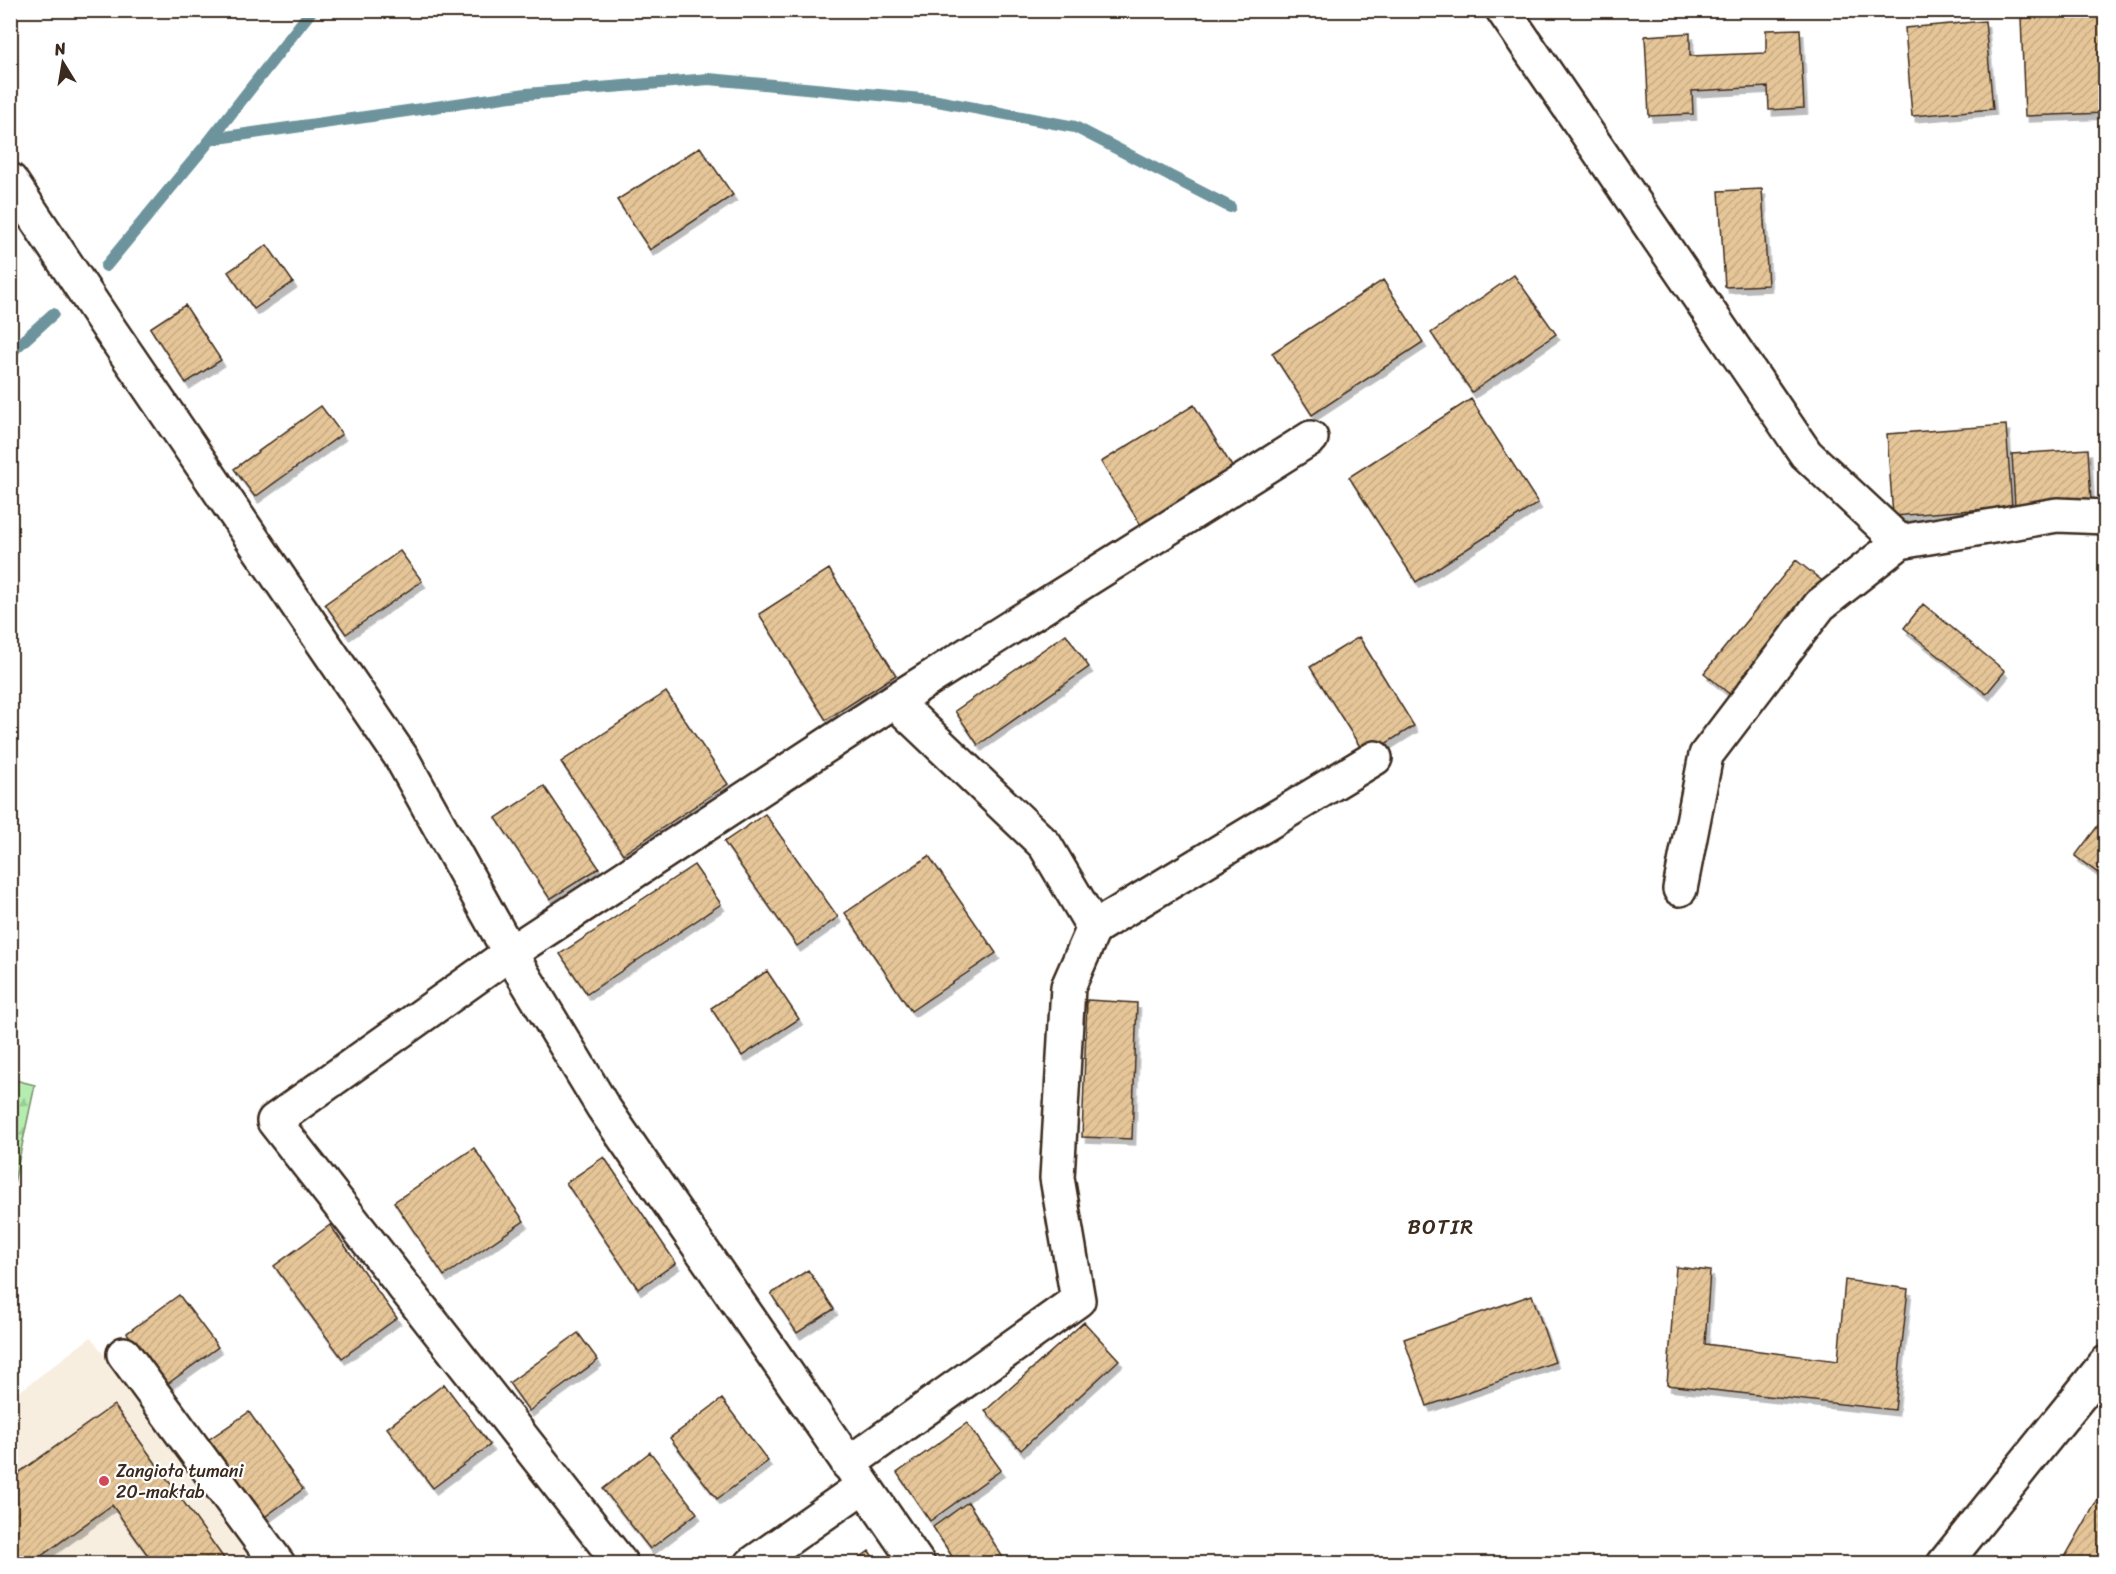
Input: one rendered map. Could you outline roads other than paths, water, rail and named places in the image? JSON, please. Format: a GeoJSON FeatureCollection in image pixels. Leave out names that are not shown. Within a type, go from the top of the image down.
{"type":"FeatureCollection","features":[{"type":"Feature","properties":{"kind":"street"},"geometry":{"type":"LineString","coordinates":[[1503,10],[1806,454],[1900,542]]}},
{"type":"Feature","properties":{"kind":"street"},"geometry":{"type":"LineString","coordinates":[[10,180],[401,757],[510,952],[603,1107],[918,1563]]}},
{"type":"Feature","properties":{"kind":"street"},"geometry":{"type":"LineString","coordinates":[[621,1563],[274,1121],[510,952],[894,701],[1311,438]]}},
{"type":"Feature","properties":{"kind":"street"},"geometry":{"type":"LineString","coordinates":[[1680,889],[1706,755],[1820,605],[1900,542],[2056,515],[2106,517]]}},
{"type":"Feature","properties":{"kind":"street"},"geometry":{"type":"LineString","coordinates":[[894,701],[1045,845],[1094,928]]}},
{"type":"Feature","properties":{"kind":"street"},"geometry":{"type":"LineString","coordinates":[[752,1563],[856,1475],[1077,1300],[1057,1178],[1068,987],[1094,928],[1375,759]]}},
{"type":"Feature","properties":{"kind":"street"},"geometry":{"type":"LineString","coordinates":[[124,1354],[278,1563]]}},
{"type":"Feature","properties":{"kind":"street"},"geometry":{"type":"LineString","coordinates":[[1944,1563],[2106,1363]]}},
{"type":"Feature","properties":{"kind":"waterway"},"geometry":{"type":"LineString","coordinates":[[106,266],[211,139],[312,10]]}},
{"type":"Feature","properties":{"kind":"waterway"},"geometry":{"type":"LineString","coordinates":[[211,139],[526,94],[709,79],[932,100],[1075,127],[1230,207]]}},
{"type":"Feature","properties":{"kind":"waterway"},"geometry":{"type":"LineString","coordinates":[[10,353],[53,314]]}},
{"type":"Feature","properties":{"kind":"place","name":"Zangiota tumani 20-maktab"},"geometry":{"type":"Point","coordinates":[104,1481]}},
{"type":"Feature","properties":{"kind":"district","name":"BOTIR"},"geometry":{"type":"Point","coordinates":[1441,1227]}}]}
